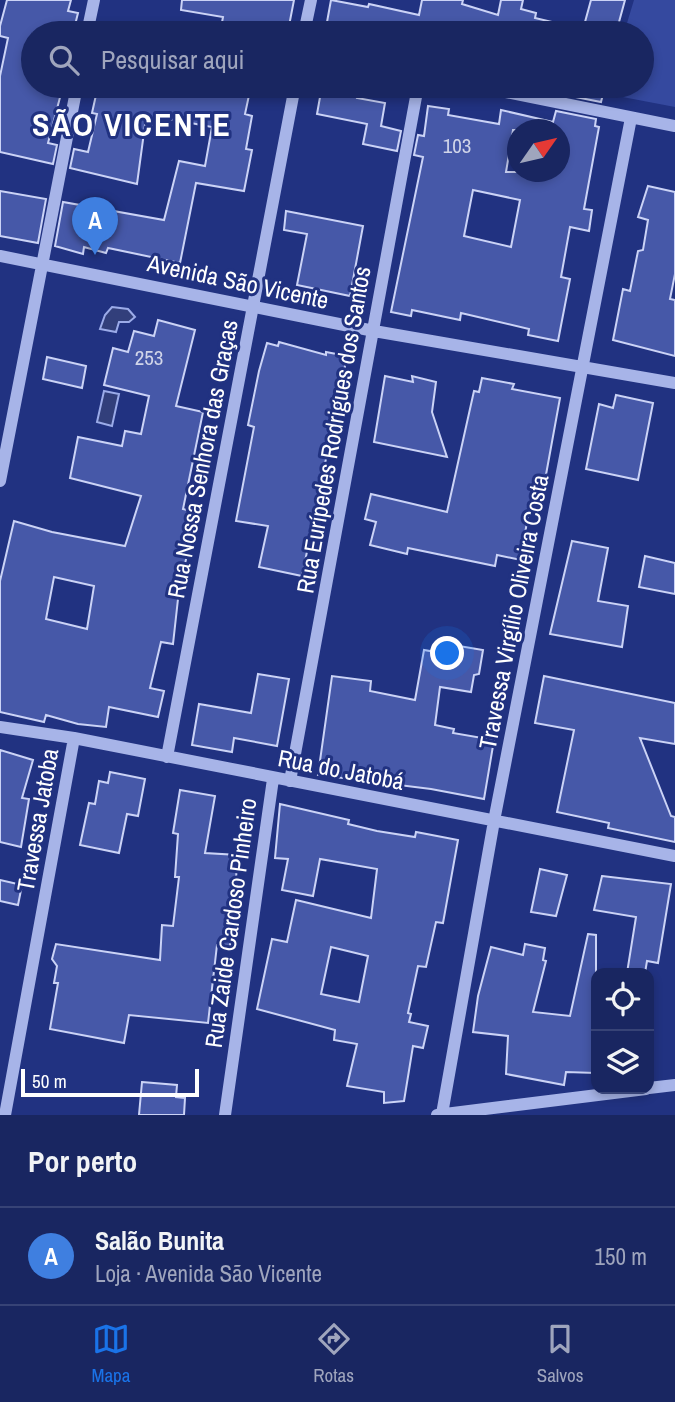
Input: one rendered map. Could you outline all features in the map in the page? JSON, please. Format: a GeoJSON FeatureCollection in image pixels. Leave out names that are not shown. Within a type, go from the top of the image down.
{"type":"FeatureCollection","features":[{"type":"Feature","properties":{"kind":"street"},"geometry":{"type":"LineString","coordinates":[[90,21],[94,0]]}},
{"type":"Feature","properties":{"kind":"street"},"geometry":{"type":"LineString","coordinates":[[307,21],[311,0]]}},
{"type":"Feature","properties":{"kind":"street"},"geometry":{"type":"LineString","coordinates":[[0,481],[75,98]]}},
{"type":"Feature","properties":{"kind":"street","name":"Rua Nossa Senhora das Graças"},"geometry":{"type":"LineString","coordinates":[[167,757],[293,98]]}},
{"type":"Feature","properties":{"kind":"street","name":"Rua Eurípedes Rodrigues dos Santos"},"geometry":{"type":"LineString","coordinates":[[290,781],[416,98]]}},
{"type":"Feature","properties":{"kind":"street"},"geometry":{"type":"LineString","coordinates":[[534,98],[675,126]]}},
{"type":"Feature","properties":{"kind":"street","name":"Travessa Virgílio Oliveira Costa"},"geometry":{"type":"LineString","coordinates":[[439,1115],[631,118]]}},
{"type":"Feature","properties":{"kind":"street","name":"Avenida São Vicente"},"geometry":{"type":"LineString","coordinates":[[0,256],[374,331],[675,383]]}},
{"type":"Feature","properties":{"kind":"street","name":"Rua do Jatobá"},"geometry":{"type":"LineString","coordinates":[[0,727],[74,738],[675,856]]}},
{"type":"Feature","properties":{"kind":"street","name":"Travessa Jatoba"},"geometry":{"type":"LineString","coordinates":[[5,1115],[74,738]]}},
{"type":"Feature","properties":{"kind":"street","name":"Rua Zaide Cardoso Pinheiro"},"geometry":{"type":"LineString","coordinates":[[225,1115],[273,779]]}},
{"type":"Feature","properties":{"kind":"street"},"geometry":{"type":"LineString","coordinates":[[654,1088],[675,1083]]}},
{"type":"Feature","properties":{"kind":"street"},"geometry":{"type":"LineString","coordinates":[[439,1115],[491,1112],[614,1094]]}},
{"type":"Feature","properties":{"kind":"shaded area"},"geometry":{"type":"Polygon","coordinates":[[[634,0],[675,0],[675,107],[628,98],[654,98],[654,21],[628,21],[634,0]]]}},
{"type":"Feature","properties":{"kind":"shaded area"},"geometry":{"type":"Polygon","coordinates":[[[112,307],[128,309],[135,317],[129,322],[119,322],[116,332],[100,329],[105,315],[112,307]]]}},
{"type":"Feature","properties":{"kind":"shaded area"},"geometry":{"type":"Polygon","coordinates":[[[104,391],[119,394],[112,426],[97,422],[104,391]]]}},
{"type":"Feature","properties":{"kind":"building"},"geometry":{"type":"Polygon","coordinates":[[[7,0],[71,0],[68,11],[78,13],[76,21],[21,21],[21,98],[60,98],[48,143],[57,145],[53,164],[0,152],[0,76],[8,38],[0,36],[7,0]]]}},
{"type":"Feature","properties":{"kind":"building"},"geometry":{"type":"Polygon","coordinates":[[[182,0],[294,0],[290,21],[222,21],[223,17],[181,10],[182,0]]]}},
{"type":"Feature","properties":{"kind":"building"},"geometry":{"type":"Polygon","coordinates":[[[331,0],[368,7],[369,4],[419,15],[422,0],[463,0],[462,4],[498,15],[501,0],[523,0],[521,9],[536,13],[535,18],[548,21],[327,21],[331,0]]]}},
{"type":"Feature","properties":{"kind":"building"},"geometry":{"type":"Polygon","coordinates":[[[591,0],[625,0],[619,21],[585,21],[591,0]]]}},
{"type":"Feature","properties":{"kind":"building"},"geometry":{"type":"Polygon","coordinates":[[[95,98],[248,98],[245,114],[252,116],[246,149],[252,150],[244,191],[196,183],[180,263],[108,248],[106,253],[84,247],[83,254],[55,246],[63,202],[164,220],[179,161],[205,166],[212,127],[159,117],[156,127],[145,125],[137,184],[70,168],[74,149],[88,152],[97,114],[92,113],[95,98]]]}},
{"type":"Feature","properties":{"kind":"building"},"geometry":{"type":"Polygon","coordinates":[[[320,98],[357,98],[385,103],[381,126],[401,131],[397,151],[363,144],[367,124],[317,114],[320,98]]]}},
{"type":"Feature","properties":{"kind":"building"},"geometry":{"type":"Polygon","coordinates":[[[580,98],[602,98],[601,102],[580,98]]]}},
{"type":"Feature","properties":{"kind":"building"},"geometry":{"type":"Polygon","coordinates":[[[428,106],[449,109],[448,115],[499,124],[501,110],[540,119],[507,119],[507,182],[570,182],[570,119],[554,119],[556,111],[596,119],[595,126],[599,127],[584,209],[592,210],[589,231],[570,227],[561,277],[570,279],[558,341],[528,335],[529,329],[461,313],[460,320],[412,310],[411,316],[391,312],[423,157],[414,155],[418,135],[424,136],[428,106]],[[473,190],[464,236],[511,247],[520,200],[473,190]]]}},
{"type":"Feature","properties":{"kind":"building"},"geometry":{"type":"Polygon","coordinates":[[[648,186],[675,192],[675,274],[670,299],[675,300],[675,356],[613,340],[623,289],[630,291],[638,251],[643,250],[648,220],[638,217],[648,186]]]}},
{"type":"Feature","properties":{"kind":"building"},"geometry":{"type":"Polygon","coordinates":[[[0,191],[46,199],[38,243],[0,236],[0,191]]]}},
{"type":"Feature","properties":{"kind":"building"},"geometry":{"type":"Polygon","coordinates":[[[286,211],[363,226],[350,296],[297,285],[307,234],[284,230],[286,211]]]}},
{"type":"Feature","properties":{"kind":"building"},"geometry":{"type":"Polygon","coordinates":[[[158,320],[195,330],[176,406],[203,412],[183,509],[191,511],[178,553],[187,555],[179,590],[173,644],[161,642],[150,688],[164,691],[158,717],[109,707],[106,727],[78,724],[46,715],[44,722],[0,712],[0,581],[14,521],[52,532],[125,546],[141,496],[70,478],[78,437],[122,446],[125,431],[141,434],[149,396],[104,385],[113,348],[128,352],[134,331],[154,336],[158,320]],[[54,577],[46,619],[87,629],[94,586],[54,577]]]}},
{"type":"Feature","properties":{"kind":"building"},"geometry":{"type":"Polygon","coordinates":[[[279,342],[326,355],[326,352],[347,356],[302,576],[259,567],[268,526],[236,521],[254,427],[248,425],[259,371],[267,343],[278,346],[279,342]]]}},
{"type":"Feature","properties":{"kind":"building"},"geometry":{"type":"Polygon","coordinates":[[[47,357],[86,366],[82,388],[43,379],[47,357]]]}},
{"type":"Feature","properties":{"kind":"building"},"geometry":{"type":"Polygon","coordinates":[[[385,376],[413,382],[412,376],[436,382],[432,412],[447,457],[374,442],[385,376]]]}},
{"type":"Feature","properties":{"kind":"building"},"geometry":{"type":"Polygon","coordinates":[[[482,378],[514,384],[512,389],[560,398],[541,502],[531,500],[524,539],[530,540],[526,561],[497,555],[495,566],[408,548],[407,554],[370,545],[376,522],[365,519],[371,494],[447,512],[474,391],[479,392],[482,378]]]}},
{"type":"Feature","properties":{"kind":"building"},"geometry":{"type":"Polygon","coordinates":[[[616,395],[653,403],[638,480],[586,469],[599,404],[613,408],[616,395]]]}},
{"type":"Feature","properties":{"kind":"building"},"geometry":{"type":"Polygon","coordinates":[[[572,541],[608,548],[598,601],[628,606],[622,647],[550,634],[572,541]]]}},
{"type":"Feature","properties":{"kind":"building"},"geometry":{"type":"Polygon","coordinates":[[[645,556],[675,563],[675,594],[639,587],[645,556]]]}},
{"type":"Feature","properties":{"kind":"building"},"geometry":{"type":"Polygon","coordinates":[[[459,646],[483,650],[479,674],[474,675],[471,692],[440,687],[435,725],[454,729],[453,733],[494,740],[484,799],[431,789],[318,775],[332,676],[371,681],[370,691],[415,700],[424,650],[458,656],[459,646]]]}},
{"type":"Feature","properties":{"kind":"building"},"geometry":{"type":"Polygon","coordinates":[[[258,674],[289,679],[277,746],[234,738],[232,752],[192,745],[199,704],[251,713],[258,674]]]}},
{"type":"Feature","properties":{"kind":"building"},"geometry":{"type":"Polygon","coordinates":[[[544,676],[675,703],[675,744],[640,738],[671,816],[675,817],[675,842],[608,828],[609,823],[557,812],[574,730],[535,723],[544,676]]]}},
{"type":"Feature","properties":{"kind":"building"},"geometry":{"type":"Polygon","coordinates":[[[0,750],[33,760],[22,798],[29,799],[21,847],[0,842],[0,750]]]}},
{"type":"Feature","properties":{"kind":"building"},"geometry":{"type":"Polygon","coordinates":[[[110,772],[145,779],[138,816],[127,814],[119,853],[80,845],[89,803],[95,804],[99,781],[108,783],[110,772]]]}},
{"type":"Feature","properties":{"kind":"building"},"geometry":{"type":"Polygon","coordinates":[[[180,790],[215,796],[205,853],[238,855],[230,946],[217,945],[208,1023],[129,1015],[124,1043],[50,1029],[58,983],[54,983],[57,966],[52,959],[56,944],[160,960],[162,925],[173,926],[179,877],[175,877],[178,834],[173,833],[180,790]]]}},
{"type":"Feature","properties":{"kind":"building"},"geometry":{"type":"Polygon","coordinates":[[[280,804],[349,820],[348,824],[377,831],[415,837],[416,832],[458,840],[443,923],[436,922],[426,967],[418,966],[408,1013],[411,1014],[409,1022],[428,1026],[423,1048],[413,1046],[404,1101],[384,1103],[384,1092],[347,1086],[357,1044],[334,1040],[335,1030],[257,1009],[272,939],[287,942],[296,900],[371,918],[377,869],[320,859],[313,896],[282,890],[288,859],[275,858],[280,804]],[[331,947],[321,994],[359,1002],[368,956],[331,947]]]}},
{"type":"Feature","properties":{"kind":"building"},"geometry":{"type":"Polygon","coordinates":[[[540,869],[567,875],[556,916],[531,912],[540,869]]]}},
{"type":"Feature","properties":{"kind":"building"},"geometry":{"type":"Polygon","coordinates":[[[602,876],[671,884],[658,963],[647,961],[646,968],[628,968],[636,917],[594,910],[602,876]]]}},
{"type":"Feature","properties":{"kind":"building"},"geometry":{"type":"Polygon","coordinates":[[[0,880],[22,885],[18,905],[0,901],[0,880]]]}},
{"type":"Feature","properties":{"kind":"building"},"geometry":{"type":"Polygon","coordinates":[[[588,934],[596,935],[596,968],[591,968],[591,1073],[566,1072],[564,1085],[506,1074],[508,1036],[473,1032],[478,996],[491,947],[523,955],[525,944],[545,948],[543,960],[546,961],[533,1012],[570,1016],[588,934]]]}},
{"type":"Feature","properties":{"kind":"building"},"geometry":{"type":"Polygon","coordinates":[[[142,1082],[177,1085],[176,1097],[185,1098],[184,1115],[139,1115],[142,1082]]]}},
{"type":"Feature","properties":{"kind":"place","name":"Salão Bunita"},"geometry":{"type":"Point","coordinates":[95,255]}},
{"type":"Feature","properties":{"kind":"district","name":"SÃO VICENTE"},"geometry":{"type":"Point","coordinates":[132,125]}}]}
